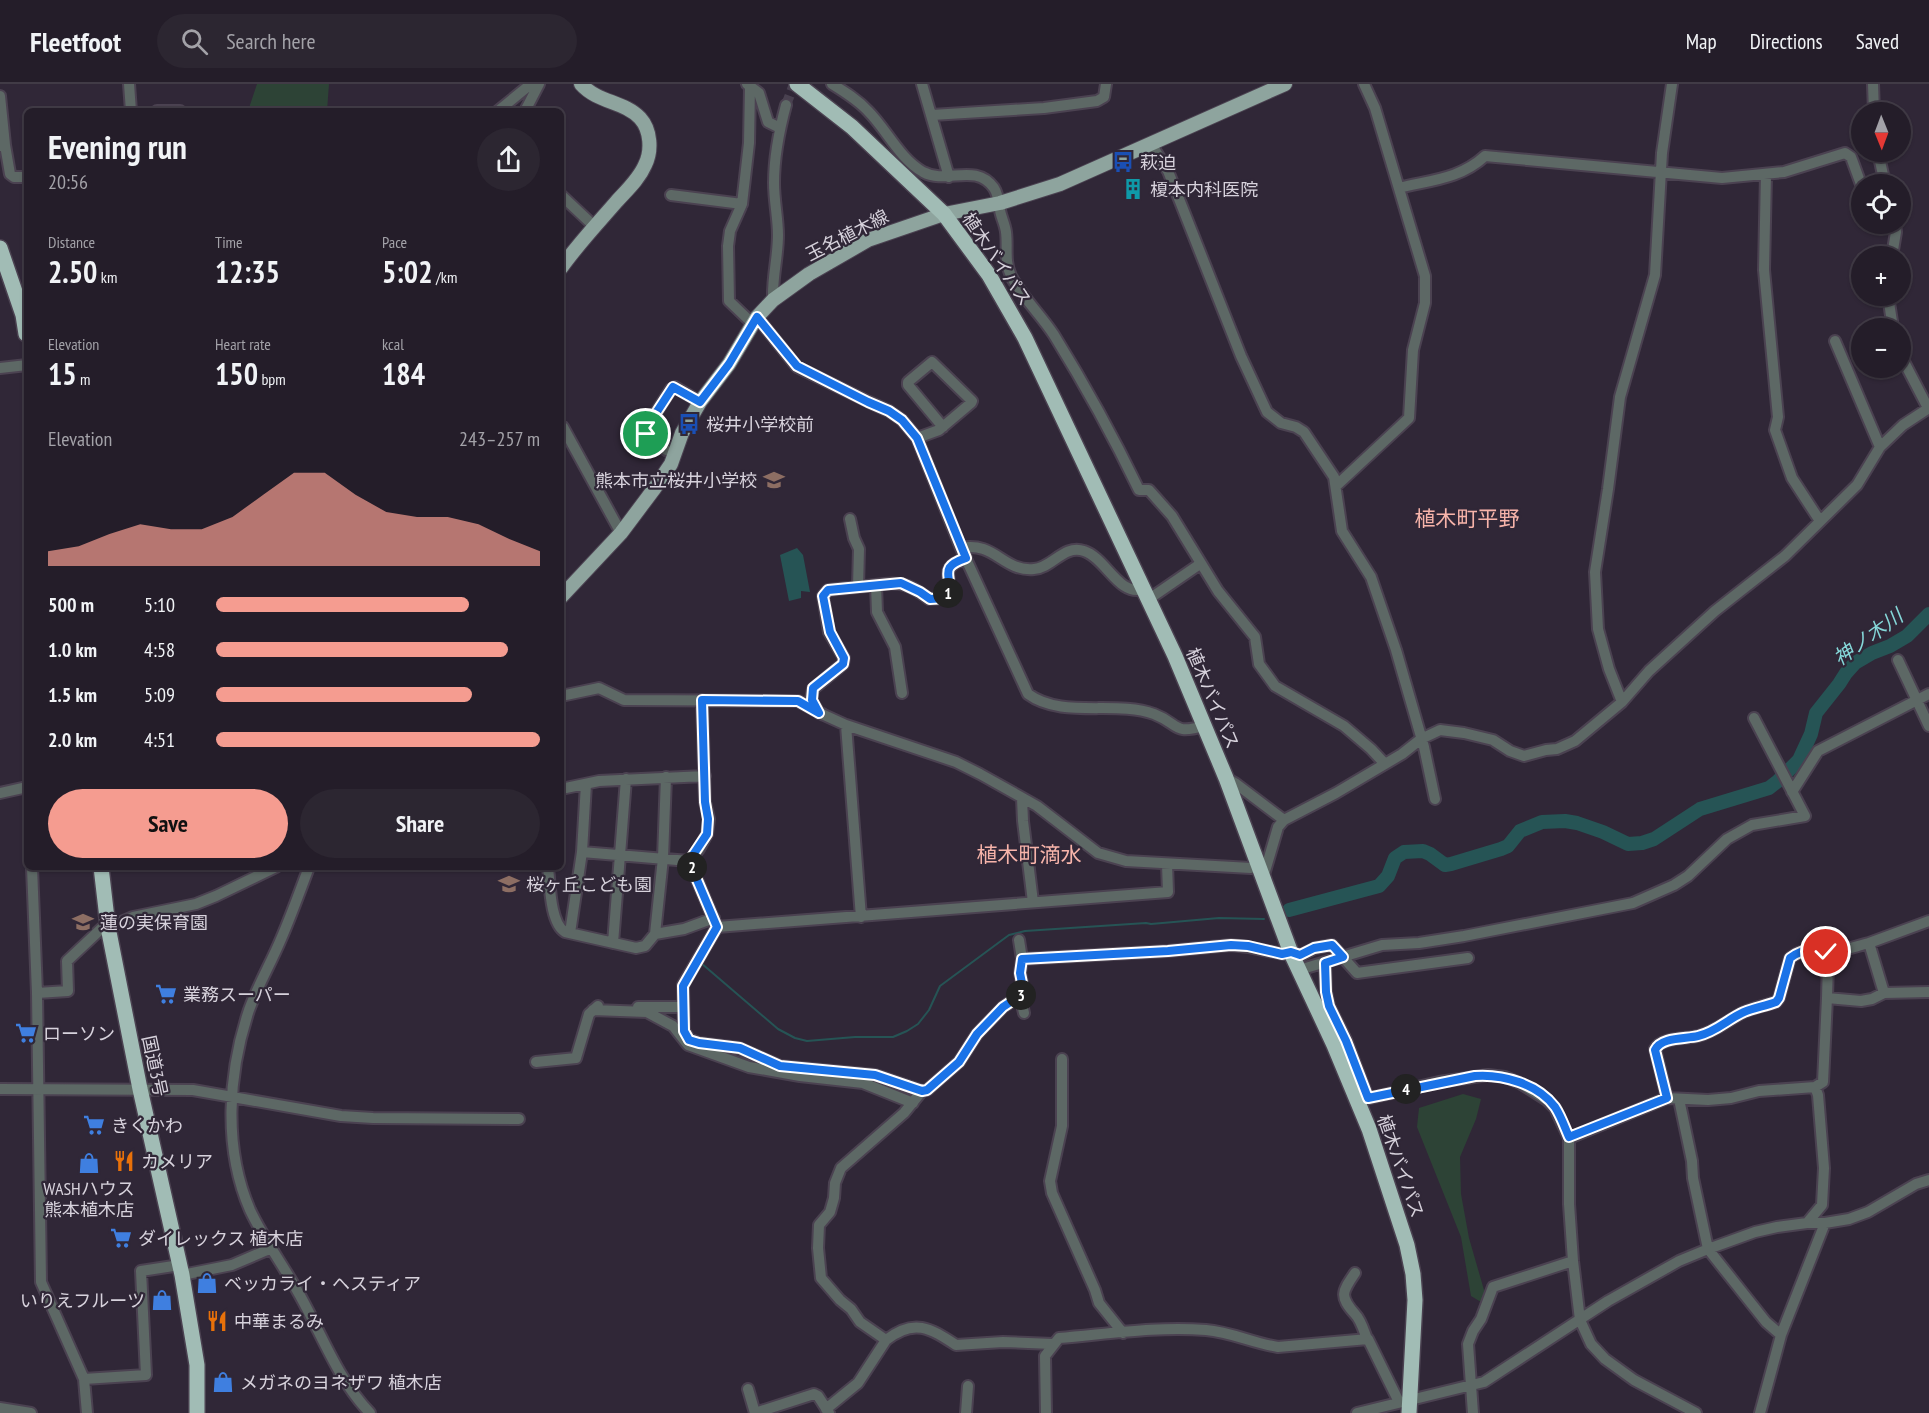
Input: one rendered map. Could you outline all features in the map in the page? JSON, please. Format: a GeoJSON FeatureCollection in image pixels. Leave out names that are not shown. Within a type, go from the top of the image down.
{"type":"FeatureCollection","features":[{"type":"Feature","properties":{"kind":"highway","name":"植木バイパス"},"geometry":{"type":"LineString","coordinates":[[797,84],[852,127],[944,214],[989,275],[1025,338],[1146,594],[1226,778],[1291,952],[1334,1045],[1363,1099],[1369,1129],[1407,1245],[1413,1274],[1415,1300],[1406,1405]]}},
{"type":"Feature","properties":{"kind":"highway"},"geometry":{"type":"LineString","coordinates":[[0,248],[24,322]]}},
{"type":"Feature","properties":{"kind":"highway"},"geometry":{"type":"LineString","coordinates":[[0,274],[24,331]]}},
{"type":"Feature","properties":{"kind":"highway","name":"国道3号"},"geometry":{"type":"LineString","coordinates":[[101,870],[108,927],[197,1365],[195,1413]]}},
{"type":"Feature","properties":{"kind":"highway"},"geometry":{"type":"LineString","coordinates":[[197,1365],[208,1413]]}},
{"type":"Feature","properties":{"kind":"main road"},"geometry":{"type":"LineString","coordinates":[[564,264],[634,182],[646,164],[650,149],[648,132],[642,120],[633,111],[597,98],[581,84]]}},
{"type":"Feature","properties":{"kind":"main road","name":"玉名植木線"},"geometry":{"type":"LineString","coordinates":[[564,594],[621,533],[671,464],[682,433],[700,402],[729,364],[755,321],[773,300],[809,274],[868,240],[944,214],[999,203],[1060,184],[1285,84]]}},
{"type":"Feature","properties":{"kind":"street"},"geometry":{"type":"LineString","coordinates":[[129,84],[130,108]]}},
{"type":"Feature","properties":{"kind":"street"},"geometry":{"type":"LineString","coordinates":[[502,108],[531,84]]}},
{"type":"Feature","properties":{"kind":"street"},"geometry":{"type":"LineString","coordinates":[[527,108],[539,84]]}},
{"type":"Feature","properties":{"kind":"street"},"geometry":{"type":"LineString","coordinates":[[832,84],[853,97],[869,112],[921,171],[935,177],[974,175],[987,181],[995,189],[1006,232],[1006,261],[1010,274],[1051,330],[1080,377],[1139,490],[1149,490],[1172,516],[1200,564],[1254,637],[1259,664],[1275,686],[1344,726],[1371,748],[1385,764]]}},
{"type":"Feature","properties":{"kind":"street"},"geometry":{"type":"LineString","coordinates":[[922,84],[949,177]]}},
{"type":"Feature","properties":{"kind":"street"},"geometry":{"type":"LineString","coordinates":[[932,115],[1044,108],[1097,101],[1104,98],[1106,84]]}},
{"type":"Feature","properties":{"kind":"street"},"geometry":{"type":"LineString","coordinates":[[1336,486],[1409,418],[1413,350],[1425,303],[1425,276],[1375,108],[1364,84]]}},
{"type":"Feature","properties":{"kind":"street"},"geometry":{"type":"LineString","coordinates":[[1622,702],[1609,669],[1598,629],[1595,572],[1620,397],[1655,275],[1660,172],[1672,84]]}},
{"type":"Feature","properties":{"kind":"street"},"geometry":{"type":"LineString","coordinates":[[1873,84],[1874,102]]}},
{"type":"Feature","properties":{"kind":"street"},"geometry":{"type":"LineString","coordinates":[[749,85],[759,93],[768,122],[780,128]]}},
{"type":"Feature","properties":{"kind":"street"},"geometry":{"type":"LineString","coordinates":[[749,85],[749,143],[742,204],[730,231],[728,246],[729,301],[755,321],[797,366],[889,411],[902,420],[917,438],[964,553],[1028,694],[1038,702],[1052,706],[1125,709],[1153,714],[1178,729],[1191,730],[1204,726]]}},
{"type":"Feature","properties":{"kind":"street"},"geometry":{"type":"LineString","coordinates":[[0,96],[3,146],[10,174],[14,177],[24,177]]}},
{"type":"Feature","properties":{"kind":"street"},"geometry":{"type":"LineString","coordinates":[[773,300],[772,286],[777,262],[778,234],[774,185],[776,140],[786,105]]}},
{"type":"Feature","properties":{"kind":"street"},"geometry":{"type":"LineString","coordinates":[[1151,144],[1168,171],[1241,356],[1267,412],[1281,423],[1304,432],[1329,470],[1336,486],[1342,531],[1371,577],[1396,651],[1428,760],[1435,799]]}},
{"type":"Feature","properties":{"kind":"street"},"geometry":{"type":"LineString","coordinates":[[1399,188],[1461,174],[1485,156],[1722,178],[1796,169],[1845,153],[1851,157],[1857,174]]}},
{"type":"Feature","properties":{"kind":"street"},"geometry":{"type":"LineString","coordinates":[[1766,174],[1764,270],[1778,417],[1775,430],[1792,478],[1820,520]]}},
{"type":"Feature","properties":{"kind":"street"},"geometry":{"type":"LineString","coordinates":[[671,195],[742,204]]}},
{"type":"Feature","properties":{"kind":"street"},"geometry":{"type":"LineString","coordinates":[[564,198],[595,227]]}},
{"type":"Feature","properties":{"kind":"street"},"geometry":{"type":"LineString","coordinates":[[1835,341],[1880,447]]}},
{"type":"Feature","properties":{"kind":"street"},"geometry":{"type":"LineString","coordinates":[[917,438],[943,426],[972,401],[932,362],[908,381],[908,385],[943,426]]}},
{"type":"Feature","properties":{"kind":"street"},"geometry":{"type":"LineString","coordinates":[[0,368],[24,365]]}},
{"type":"Feature","properties":{"kind":"street"},"geometry":{"type":"LineString","coordinates":[[564,695],[599,688],[624,700],[798,701],[846,725],[956,762],[1037,806],[1098,853],[1126,861],[1251,868],[1261,872],[1278,827],[1284,820],[1303,812],[1385,764],[1421,739],[1440,730],[1464,732],[1492,740],[1524,756],[1557,749],[1575,741],[1622,702],[1649,671],[1707,618],[1785,556],[1857,484],[1880,447],[1903,425],[1928,408],[1911,375]]}},
{"type":"Feature","properties":{"kind":"street"},"geometry":{"type":"LineString","coordinates":[[666,450],[644,432],[671,389],[675,387],[700,402]]}},
{"type":"Feature","properties":{"kind":"street"},"geometry":{"type":"LineString","coordinates":[[564,429],[621,533]]}},
{"type":"Feature","properties":{"kind":"street"},"geometry":{"type":"LineString","coordinates":[[850,519],[859,549],[858,587]]}},
{"type":"Feature","properties":{"kind":"street"},"geometry":{"type":"LineString","coordinates":[[819,713],[812,700],[813,688],[843,664],[844,658],[830,632],[823,596],[828,590],[901,583],[930,599],[946,598],[949,591],[948,570],[952,563],[973,546],[983,547],[1018,569],[1036,569],[1065,552],[1084,551],[1093,556],[1127,588],[1146,594],[1200,564]]}},
{"type":"Feature","properties":{"kind":"street"},"geometry":{"type":"LineString","coordinates":[[876,585],[877,612],[895,648],[902,693]]}},
{"type":"Feature","properties":{"kind":"street"},"geometry":{"type":"LineString","coordinates":[[1898,660],[1929,726]]}},
{"type":"Feature","properties":{"kind":"street"},"geometry":{"type":"LineString","coordinates":[[1792,792],[1818,751],[1929,694]]}},
{"type":"Feature","properties":{"kind":"street"},"geometry":{"type":"LineString","coordinates":[[689,861],[707,834],[702,700]]}},
{"type":"Feature","properties":{"kind":"street"},"geometry":{"type":"LineString","coordinates":[[1299,970],[1382,945],[1419,943],[1464,936],[1633,903],[1681,880],[1727,839],[1752,825],[1805,816],[1754,718]]}},
{"type":"Feature","properties":{"kind":"street"},"geometry":{"type":"LineString","coordinates":[[846,725],[861,917]]}},
{"type":"Feature","properties":{"kind":"street"},"geometry":{"type":"LineString","coordinates":[[564,788],[626,780],[705,776]]}},
{"type":"Feature","properties":{"kind":"street"},"geometry":{"type":"LineString","coordinates":[[548,870],[555,918],[559,928],[570,933],[636,948],[645,946],[655,934],[663,858],[666,777]]}},
{"type":"Feature","properties":{"kind":"street"},"geometry":{"type":"LineString","coordinates":[[1226,778],[1284,820]]}},
{"type":"Feature","properties":{"kind":"street"},"geometry":{"type":"LineString","coordinates":[[613,943],[626,780]]}},
{"type":"Feature","properties":{"kind":"street"},"geometry":{"type":"LineString","coordinates":[[570,933],[582,852],[586,784]]}},
{"type":"Feature","properties":{"kind":"street"},"geometry":{"type":"LineString","coordinates":[[0,793],[24,788]]}},
{"type":"Feature","properties":{"kind":"street"},"geometry":{"type":"LineString","coordinates":[[1022,798],[1033,902]]}},
{"type":"Feature","properties":{"kind":"street"},"geometry":{"type":"LineString","coordinates":[[582,852],[689,861]]}},
{"type":"Feature","properties":{"kind":"street"},"geometry":{"type":"LineString","coordinates":[[689,861],[715,922],[683,986],[684,1031],[689,1040],[740,1048],[780,1066],[875,1075],[922,1091],[927,1090],[959,1062],[977,1034],[1003,1007],[1024,993],[1020,973],[1022,959],[1019,940]]}},
{"type":"Feature","properties":{"kind":"street"},"geometry":{"type":"LineString","coordinates":[[655,934],[715,922],[861,917],[1168,892],[1167,864]]}},
{"type":"Feature","properties":{"kind":"street"},"geometry":{"type":"LineString","coordinates":[[32,870],[37,993],[41,1282],[84,1379],[87,1413]]}},
{"type":"Feature","properties":{"kind":"street"},"geometry":{"type":"LineString","coordinates":[[37,993],[68,991],[67,961],[102,928],[133,917],[196,904],[270,870]]}},
{"type":"Feature","properties":{"kind":"street"},"geometry":{"type":"LineString","coordinates":[[308,870],[281,939],[249,1010],[233,1080],[232,1134],[240,1182],[251,1211],[350,1389],[370,1413]]}},
{"type":"Feature","properties":{"kind":"street"},"geometry":{"type":"LineString","coordinates":[[1667,1098],[1655,1050],[1658,1044],[1664,1041],[1701,1036],[1742,1013],[1776,1002],[1790,958],[1803,951],[1814,949],[1826,952],[1869,943],[1929,921]]}},
{"type":"Feature","properties":{"kind":"street"},"geometry":{"type":"LineString","coordinates":[[1869,943],[1884,993]]}},
{"type":"Feature","properties":{"kind":"street"},"geometry":{"type":"LineString","coordinates":[[1022,959],[1231,945],[1300,955],[1314,948],[1332,945],[1358,973],[1468,958]]}},
{"type":"Feature","properties":{"kind":"street"},"geometry":{"type":"LineString","coordinates":[[1569,1137],[1667,1098],[1731,1098],[1759,1091],[1815,1087],[1822,1082],[1827,998],[1826,952]]}},
{"type":"Feature","properties":{"kind":"street"},"geometry":{"type":"LineString","coordinates":[[1325,963],[1329,1006],[1346,1041],[1363,1099],[1488,1075],[1505,1077],[1520,1083],[1547,1100],[1555,1108],[1569,1137],[1569,1204],[1573,1261],[1580,1320],[1591,1344],[1605,1359],[1635,1380],[1696,1413]]}},
{"type":"Feature","properties":{"kind":"street"},"geometry":{"type":"LineString","coordinates":[[1827,998],[1861,1000],[1872,999],[1884,993],[1929,992]]}},
{"type":"Feature","properties":{"kind":"street"},"geometry":{"type":"LineString","coordinates":[[1020,995],[1024,1013]]}},
{"type":"Feature","properties":{"kind":"street"},"geometry":{"type":"LineString","coordinates":[[536,1062],[576,1058],[590,1014],[596,1006],[682,1007]]}},
{"type":"Feature","properties":{"kind":"street"},"geometry":{"type":"LineString","coordinates":[[593,1010],[646,1012],[673,1026],[688,1045],[739,1063],[778,1072],[863,1083],[913,1103]]}},
{"type":"Feature","properties":{"kind":"street"},"geometry":{"type":"LineString","coordinates":[[1062,1059],[1062,1126],[1050,1181],[1052,1193],[1099,1303],[1123,1333]]}},
{"type":"Feature","properties":{"kind":"street"},"geometry":{"type":"LineString","coordinates":[[1807,1223],[1822,1205],[1824,1168],[1819,1105],[1815,1087]]}},
{"type":"Feature","properties":{"kind":"street"},"geometry":{"type":"LineString","coordinates":[[0,1089],[193,1090],[341,1116],[519,1119]]}},
{"type":"Feature","properties":{"kind":"street"},"geometry":{"type":"LineString","coordinates":[[886,1340],[860,1322],[821,1278],[818,1248],[819,1225],[830,1212],[835,1183],[841,1168],[913,1103],[922,1091]]}},
{"type":"Feature","properties":{"kind":"street"},"geometry":{"type":"LineString","coordinates":[[1679,1099],[1707,1249],[1766,1322],[1781,1335]]}},
{"type":"Feature","properties":{"kind":"street"},"geometry":{"type":"LineString","coordinates":[[1357,1413],[1406,1405],[1472,1386],[1494,1376],[1552,1337],[1670,1266],[1707,1249],[1755,1232],[1849,1219],[1868,1212],[1916,1184],[1929,1180]]}},
{"type":"Feature","properties":{"kind":"street"},"geometry":{"type":"LineString","coordinates":[[1760,1413],[1781,1335],[1825,1223]]}},
{"type":"Feature","properties":{"kind":"street"},"geometry":{"type":"LineString","coordinates":[[84,1379],[146,1375],[141,1271],[232,1265],[272,1248]]}},
{"type":"Feature","properties":{"kind":"street"},"geometry":{"type":"LineString","coordinates":[[1473,1413],[1468,1344],[1473,1330],[1481,1319],[1493,1287],[1573,1261]]}},
{"type":"Feature","properties":{"kind":"street"},"geometry":{"type":"LineString","coordinates":[[178,1269],[176,1270],[182,1295],[195,1413]]}},
{"type":"Feature","properties":{"kind":"street"},"geometry":{"type":"LineString","coordinates":[[1355,1273],[1343,1297],[1347,1306],[1356,1315],[1381,1363],[1386,1380],[1406,1405]]}},
{"type":"Feature","properties":{"kind":"street"},"geometry":{"type":"LineString","coordinates":[[748,1389],[755,1413],[814,1394],[818,1396],[828,1411],[858,1383],[886,1340],[899,1330],[913,1327],[940,1333],[956,1345],[1003,1342],[1053,1344]]}},
{"type":"Feature","properties":{"kind":"street"},"geometry":{"type":"LineString","coordinates":[[1046,1413],[1045,1356],[1059,1338],[1137,1330],[1205,1330],[1278,1347],[1367,1340]]}},
{"type":"Feature","properties":{"kind":"street"},"geometry":{"type":"LineString","coordinates":[[966,1413],[968,1386]]}},
{"type":"Feature","properties":{"kind":"street"},"geometry":{"type":"LineString","coordinates":[[0,1408],[31,1413]]}},
{"type":"Feature","properties":{"kind":"shaded area"},"geometry":{"type":"Polygon","coordinates":[[[257,84],[329,84],[327,108],[249,108],[257,84]]]}},
{"type":"Feature","properties":{"kind":"shaded area"},"geometry":{"type":"Polygon","coordinates":[[[797,548],[803,555],[810,592],[801,591],[801,598],[789,601],[780,555],[797,548]]]}},
{"type":"Feature","properties":{"kind":"shaded area"},"geometry":{"type":"Polygon","coordinates":[[[1463,1094],[1481,1099],[1476,1119],[1460,1157],[1461,1194],[1469,1238],[1484,1290],[1484,1298],[1481,1302],[1471,1296],[1461,1237],[1417,1127],[1419,1108],[1463,1094]]]}},
{"type":"Feature","properties":{"kind":"waterway","name":"神ノ木川"},"geometry":{"type":"LineString","coordinates":[[1289,910],[1379,886],[1388,876],[1395,858],[1404,852],[1423,851],[1445,865],[1451,864],[1508,846],[1520,831],[1542,822],[1565,821],[1603,832],[1628,844],[1642,843],[1654,839],[1700,809],[1769,788],[1799,760],[1811,734],[1816,713],[1855,663],[1907,636],[1929,614]]}},
{"type":"Feature","properties":{"kind":"waterway"},"geometry":{"type":"LineString","coordinates":[[701,963],[778,1029],[795,1038],[807,1041],[893,1037],[918,1024],[929,1010],[940,986],[1009,935],[1025,931],[1219,918],[1264,919]]}},
{"type":"Feature","properties":{"kind":"tunnel"},"geometry":{"type":"LineString","coordinates":[[786,105],[794,84]]}},
{"type":"Feature","properties":{"kind":"place","name":"萩迫"},"geometry":{"type":"Point","coordinates":[1123,162]}},
{"type":"Feature","properties":{"kind":"place","name":"榎本内科医院"},"geometry":{"type":"Point","coordinates":[1133,189]}},
{"type":"Feature","properties":{"kind":"place","name":"桜井小学校前"},"geometry":{"type":"Point","coordinates":[689,424]}},
{"type":"Feature","properties":{"kind":"place","name":"熊本市立桜井小学校"},"geometry":{"type":"Point","coordinates":[774,480]}},
{"type":"Feature","properties":{"kind":"place","name":"桜ヶ丘こども園"},"geometry":{"type":"Point","coordinates":[509,884]}},
{"type":"Feature","properties":{"kind":"place","name":"蓮の実保育園"},"geometry":{"type":"Point","coordinates":[83,922]}},
{"type":"Feature","properties":{"kind":"place","name":"業務スーパー"},"geometry":{"type":"Point","coordinates":[166,994]}},
{"type":"Feature","properties":{"kind":"place","name":"ローソン"},"geometry":{"type":"Point","coordinates":[26,1033]}},
{"type":"Feature","properties":{"kind":"place","name":"きくかわ"},"geometry":{"type":"Point","coordinates":[94,1125]}},
{"type":"Feature","properties":{"kind":"place","name":"カメリア"},"geometry":{"type":"Point","coordinates":[124,1161]}},
{"type":"Feature","properties":{"kind":"place","name":"WASHハウス 熊本植木店"},"geometry":{"type":"Point","coordinates":[89,1163]}},
{"type":"Feature","properties":{"kind":"place","name":"ダイレックス 植木店"},"geometry":{"type":"Point","coordinates":[121,1238]}},
{"type":"Feature","properties":{"kind":"place","name":"ベッカライ・ヘスティア"},"geometry":{"type":"Point","coordinates":[207,1283]}},
{"type":"Feature","properties":{"kind":"place","name":"いりえフルーツ"},"geometry":{"type":"Point","coordinates":[162,1300]}},
{"type":"Feature","properties":{"kind":"place","name":"中華まるみ"},"geometry":{"type":"Point","coordinates":[217,1321]}},
{"type":"Feature","properties":{"kind":"place","name":"メガネのヨネザワ 植木店"},"geometry":{"type":"Point","coordinates":[223,1382]}},
{"type":"Feature","properties":{"kind":"district","name":"植木町平野"},"geometry":{"type":"Point","coordinates":[1467,518]}},
{"type":"Feature","properties":{"kind":"district","name":"植木町滴水"},"geometry":{"type":"Point","coordinates":[1029,854]}},
{"type":"Feature","properties":{"kind":"route"},"geometry":{"type":"LineString","coordinates":[[646,434],[645,430],[673,387],[700,402],[729,364],[757,317],[797,366],[889,411],[902,420],[917,438],[966,558],[952,563],[948,570],[949,591],[946,598],[930,599],[901,583],[828,590],[823,596],[825,616],[833,642],[844,658],[843,664],[813,688],[812,700],[819,713],[798,701],[702,700],[707,834],[689,861],[717,927],[683,986],[684,1031],[689,1040],[740,1048],[780,1066],[875,1075],[922,1091],[927,1090],[959,1062],[977,1034],[1003,1007],[1024,993],[1020,973],[1022,959],[1231,945],[1300,955],[1314,948],[1332,945],[1343,957],[1325,963],[1329,1006],[1346,1041],[1368,1098],[1475,1076],[1505,1077],[1537,1092],[1547,1100],[1555,1108],[1569,1137],[1667,1098],[1655,1050],[1658,1044],[1664,1041],[1701,1036],[1742,1013],[1776,1002],[1790,958],[1795,954],[1814,949],[1826,952]]}}]}
